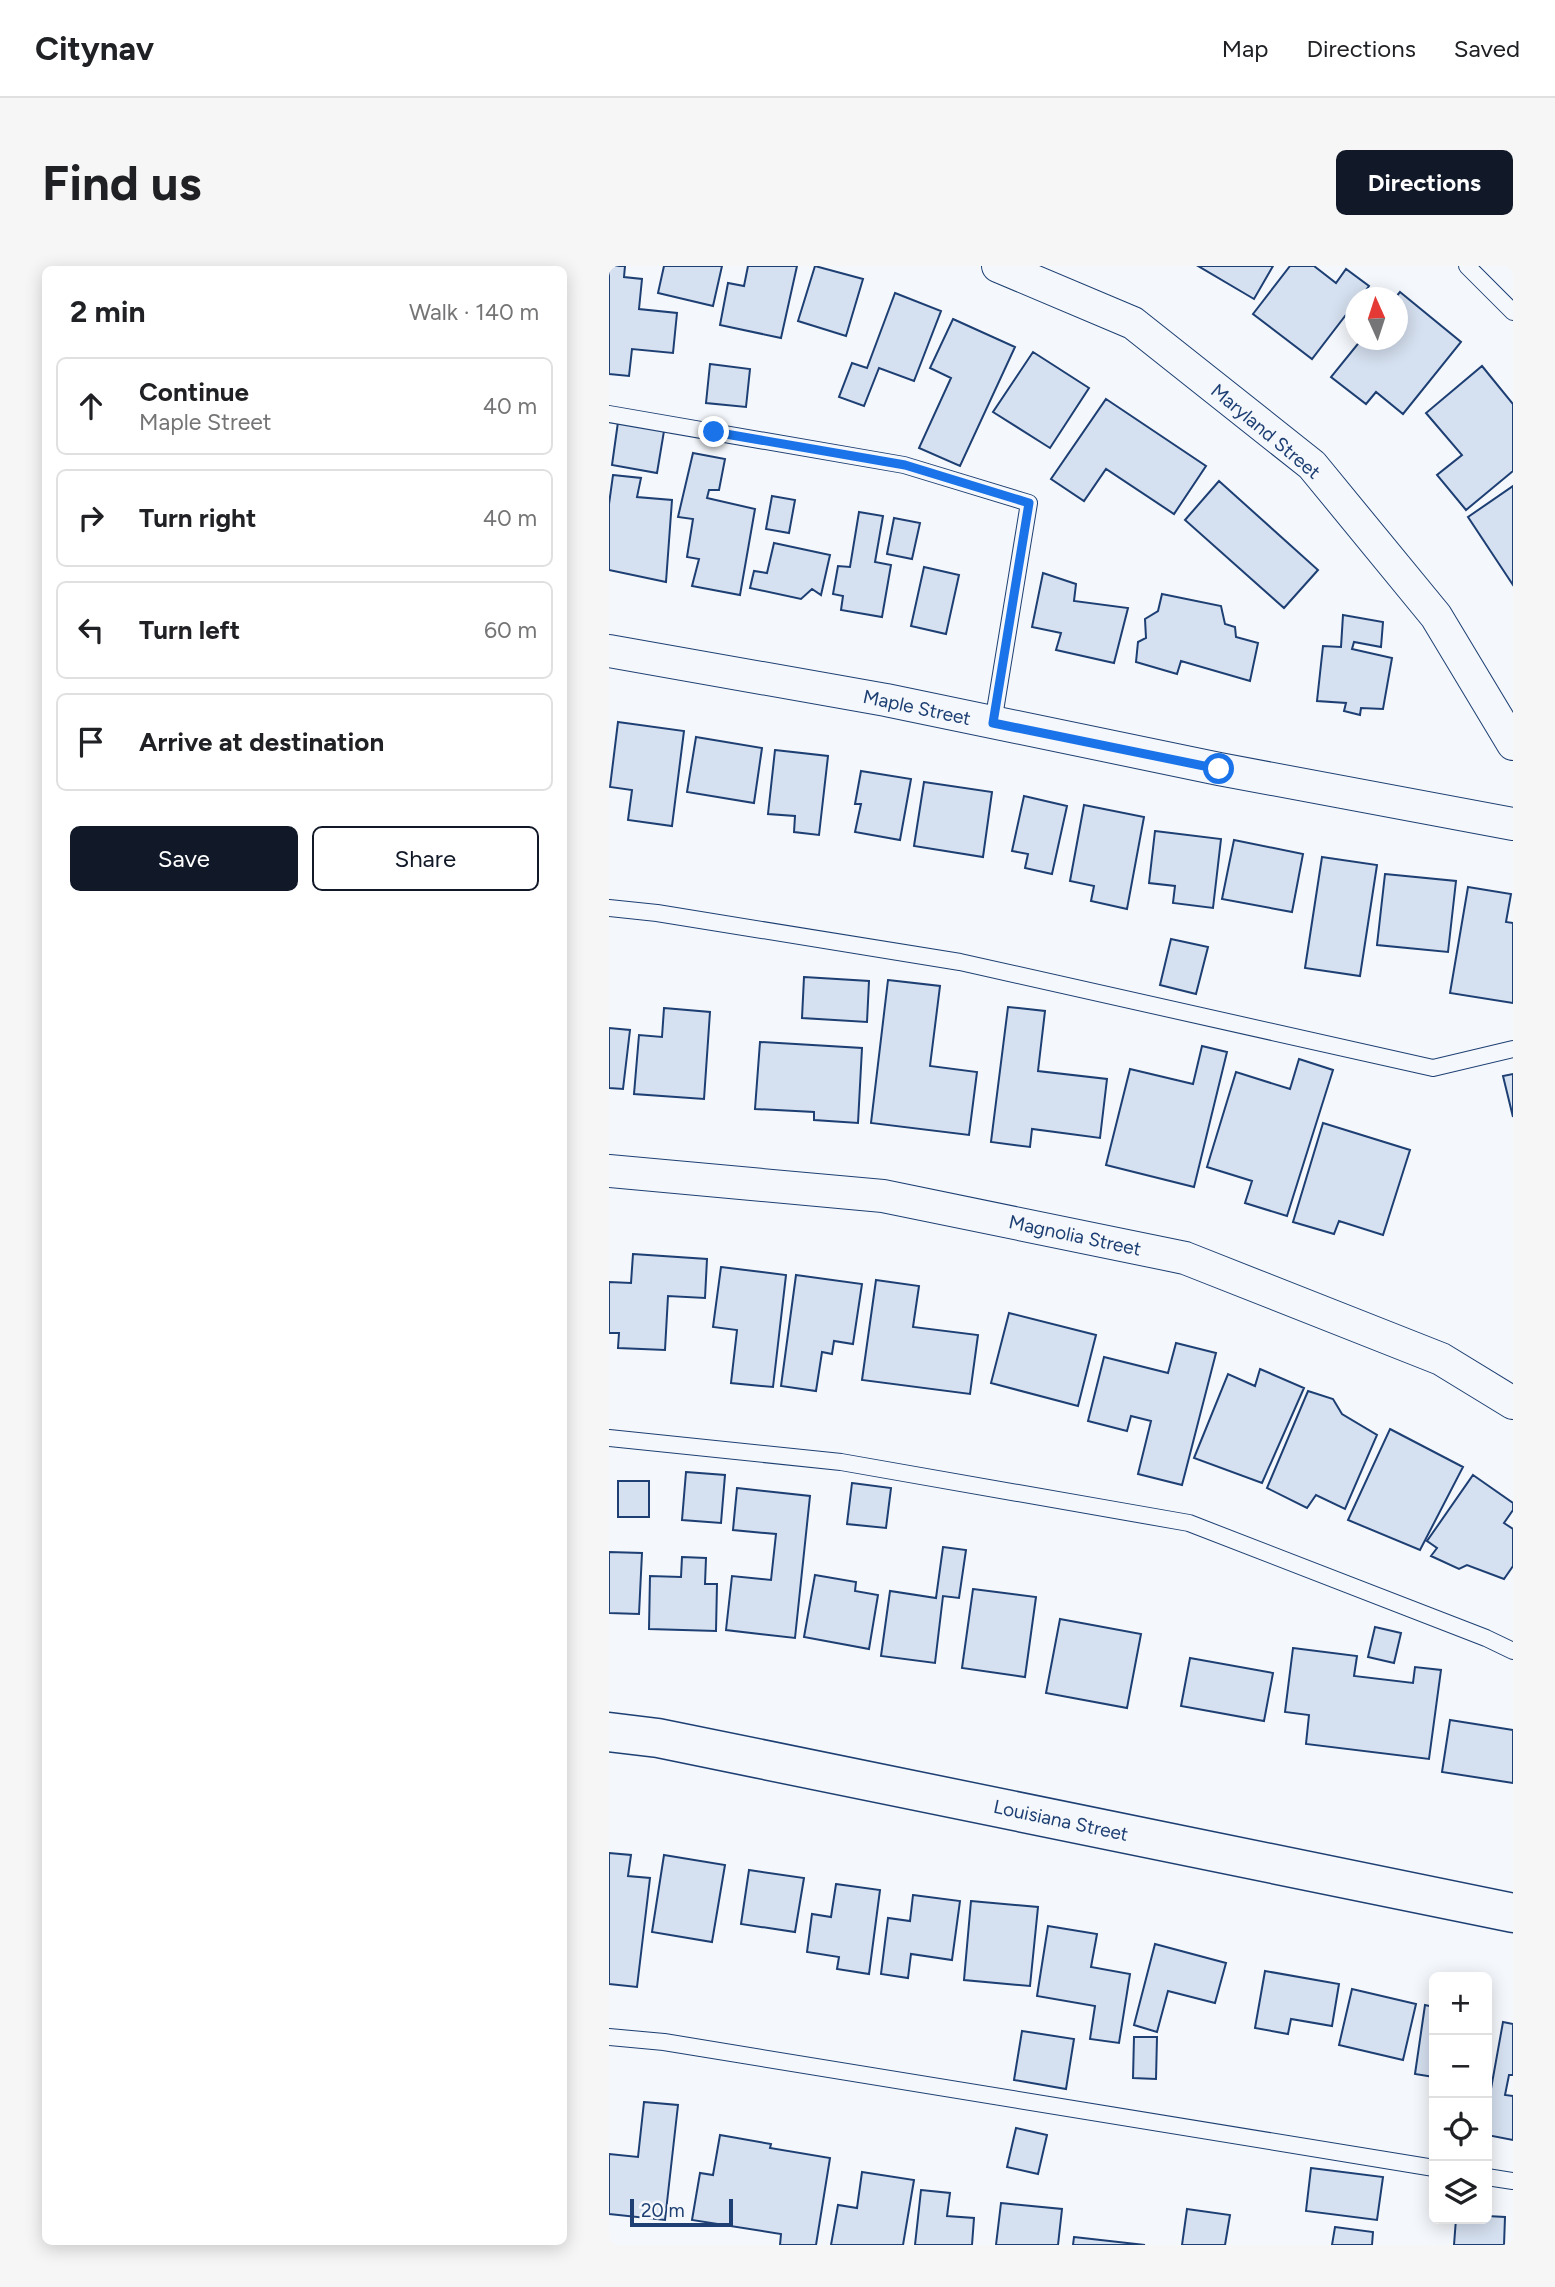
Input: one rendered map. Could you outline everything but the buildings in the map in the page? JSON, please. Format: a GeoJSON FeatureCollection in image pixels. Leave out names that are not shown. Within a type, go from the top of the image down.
{"type":"FeatureCollection","features":[{"type":"Feature","properties":{"kind":"street","name":"Maryland Street"},"geometry":{"type":"LineString","coordinates":[[998,266],[1133,323],[1312,465],[1436,616],[1513,744]]}},
{"type":"Feature","properties":{"kind":"street","name":"Maple Street"},"geometry":{"type":"LineString","coordinates":[[609,651],[887,700],[1513,824]]}},
{"type":"Feature","properties":{"kind":"street","name":"Magnolia Street"},"geometry":{"type":"LineString","coordinates":[[609,1171],[883,1196],[1185,1258],[1441,1359],[1513,1403]]}},
{"type":"Feature","properties":{"kind":"street","name":"Louisiana Street"},"geometry":{"type":"LineString","coordinates":[[609,1732],[672,1741],[1513,1913]]}},
{"type":"Feature","properties":{"kind":"lane"},"geometry":{"type":"LineString","coordinates":[[1467,266],[1513,312]]}},
{"type":"Feature","properties":{"kind":"lane"},"geometry":{"type":"LineString","coordinates":[[609,414],[905,465],[1029,503],[993,723]]}},
{"type":"Feature","properties":{"kind":"lane"},"geometry":{"type":"LineString","coordinates":[[609,908],[657,913],[960,962],[1433,1069],[1513,1049]]}},
{"type":"Feature","properties":{"kind":"lane"},"geometry":{"type":"LineString","coordinates":[[609,1438],[841,1462],[1189,1523],[1486,1638],[1513,1651]]}},
{"type":"Feature","properties":{"kind":"lane"},"geometry":{"type":"LineString","coordinates":[[609,2036],[664,2042],[1429,2167]]}},
{"type":"Feature","properties":{"kind":"lane"},"geometry":{"type":"LineString","coordinates":[[1492,2178],[1513,2181]]}},
{"type":"Feature","properties":{"kind":"route"},"geometry":{"type":"LineString","coordinates":[[714,432],[905,465],[1029,503],[993,723],[1219,769]]}}]}
